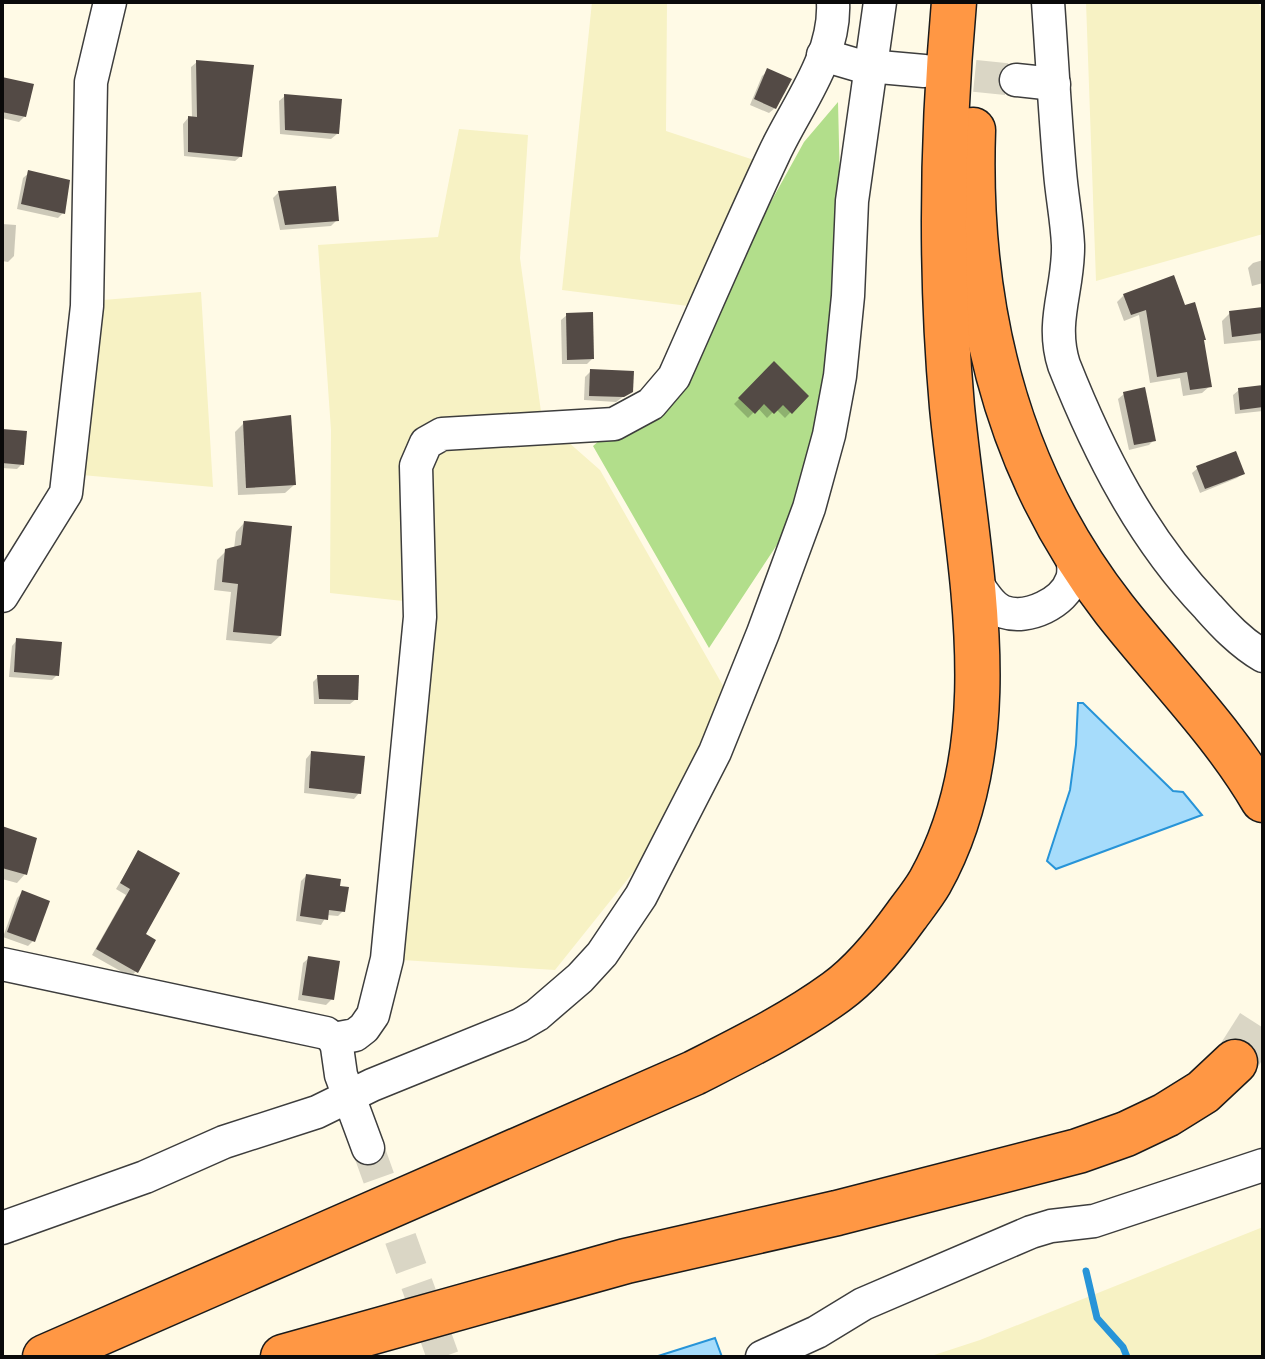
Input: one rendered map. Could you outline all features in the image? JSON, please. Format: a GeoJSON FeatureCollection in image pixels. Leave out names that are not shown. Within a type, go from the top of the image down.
{"type":"FeatureCollection","features":[{"type":"Feature","properties":{"kind":"highway"},"geometry":{"type":"LineString","coordinates":[[45,1357],[694,1073],[775,1031],[839,990],[891,937],[930,882],[957,818],[972,753],[978,701],[971,574],[952,406],[944,243],[945,122],[954,2]]}},
{"type":"Feature","properties":{"kind":"highway"},"geometry":{"type":"LineString","coordinates":[[980,2],[973,147],[974,231],[980,294],[993,358],[1009,412],[1031,469],[1056,522],[1072,547],[1113,608],[1221,738],[1263,800]]}},
{"type":"Feature","properties":{"kind":"highway"},"geometry":{"type":"LineString","coordinates":[[283,1357],[626,1261],[837,1213],[1078,1151],[1126,1134],[1166,1115],[1203,1092],[1235,1062]]}},
{"type":"Feature","properties":{"kind":"street"},"geometry":{"type":"LineString","coordinates":[[2,596],[66,493],[87,306],[91,82],[110,2]]}},
{"type":"Feature","properties":{"kind":"street"},"geometry":{"type":"LineString","coordinates":[[2,964],[318,1030],[334,1039],[355,1035],[364,1028],[373,1015],[387,959],[420,617],[416,466],[426,443],[442,434],[614,424],[651,404],[674,377],[775,150],[818,73],[833,2]]}},
{"type":"Feature","properties":{"kind":"street"},"geometry":{"type":"LineString","coordinates":[[2,1228],[133,1182],[207,1148],[317,1112],[520,1025],[554,1002],[595,962],[623,925],[703,778],[809,508],[829,435],[840,376],[852,201],[880,2]]}},
{"type":"Feature","properties":{"kind":"street"},"geometry":{"type":"LineString","coordinates":[[1048,2],[1060,177],[1068,241],[1057,325],[1064,365],[1105,458],[1151,537],[1216,616],[1242,642],[1263,656]]}},
{"type":"Feature","properties":{"kind":"street"},"geometry":{"type":"LineString","coordinates":[[823,55],[871,67],[924,71]]}},
{"type":"Feature","properties":{"kind":"street"},"geometry":{"type":"LineString","coordinates":[[1016,80],[1054,84]]}},
{"type":"Feature","properties":{"kind":"street"},"geometry":{"type":"LineString","coordinates":[[971,574],[989,601],[1003,612],[1030,613],[1057,601],[1072,579],[1072,547]]}},
{"type":"Feature","properties":{"kind":"street"},"geometry":{"type":"LineString","coordinates":[[334,1039],[341,1075],[368,1148]]}},
{"type":"Feature","properties":{"kind":"street"},"geometry":{"type":"LineString","coordinates":[[762,1357],[817,1332],[863,1304],[1031,1232],[1106,1217],[1263,1165]]}},
{"type":"Feature","properties":{"kind":"shaded area"},"geometry":{"type":"Polygon","coordinates":[[[592,2],[667,2],[666,131],[760,162],[696,307],[562,290],[592,2]]]}},
{"type":"Feature","properties":{"kind":"shaded area"},"geometry":{"type":"Polygon","coordinates":[[[1086,2],[1257,2],[1263,10],[1263,234],[1096,281],[1086,2]]]}},
{"type":"Feature","properties":{"kind":"shaded area"},"geometry":{"type":"Polygon","coordinates":[[[459,129],[528,135],[520,258],[542,419],[600,470],[726,691],[663,835],[555,970],[387,959],[412,602],[330,593],[331,430],[318,245],[438,237],[459,129]]]}},
{"type":"Feature","properties":{"kind":"shaded area"},"geometry":{"type":"Polygon","coordinates":[[[201,292],[213,487],[82,475],[103,300],[201,292]]]}},
{"type":"Feature","properties":{"kind":"shaded area"},"geometry":{"type":"Polygon","coordinates":[[[1263,1227],[1263,1357],[928,1357],[980,1340],[1263,1227]]]}},
{"type":"Feature","properties":{"kind":"green space"},"geometry":{"type":"Polygon","coordinates":[[[838,102],[843,310],[794,519],[709,648],[593,446],[674,377],[804,142],[838,102]]]}},
{"type":"Feature","properties":{"kind":"water"},"geometry":{"type":"Polygon","coordinates":[[[1078,703],[1083,703],[1173,791],[1183,792],[1202,815],[1056,869],[1047,861],[1070,790],[1078,703]]]}},
{"type":"Feature","properties":{"kind":"water"},"geometry":{"type":"Polygon","coordinates":[[[715,1338],[722,1357],[655,1357],[715,1338]]]}},
{"type":"Feature","properties":{"kind":"building"},"geometry":{"type":"Polygon","coordinates":[[[196,60],[254,65],[242,157],[188,152],[188,116],[197,117],[196,60]]]}},
{"type":"Feature","properties":{"kind":"building"},"geometry":{"type":"Polygon","coordinates":[[[767,68],[792,79],[776,109],[754,99],[767,68]]]}},
{"type":"Feature","properties":{"kind":"building"},"geometry":{"type":"Polygon","coordinates":[[[2,77],[34,84],[26,117],[2,112],[2,77]]]}},
{"type":"Feature","properties":{"kind":"building"},"geometry":{"type":"Polygon","coordinates":[[[284,94],[342,99],[339,134],[285,130],[284,94]]]}},
{"type":"Feature","properties":{"kind":"building"},"geometry":{"type":"Polygon","coordinates":[[[28,170],[70,180],[65,214],[21,204],[28,170]]]}},
{"type":"Feature","properties":{"kind":"building"},"geometry":{"type":"Polygon","coordinates":[[[336,186],[339,221],[285,225],[278,191],[336,186]]]}},
{"type":"Feature","properties":{"kind":"building"},"geometry":{"type":"Polygon","coordinates":[[[1174,275],[1185,305],[1195,302],[1206,340],[1212,387],[1190,390],[1187,372],[1157,377],[1146,310],[1131,315],[1123,294],[1174,275]]]}},
{"type":"Feature","properties":{"kind":"building"},"geometry":{"type":"Polygon","coordinates":[[[1263,307],[1263,333],[1232,337],[1229,311],[1263,307]]]}},
{"type":"Feature","properties":{"kind":"building"},"geometry":{"type":"Polygon","coordinates":[[[593,312],[594,359],[567,360],[566,313],[593,312]]]}},
{"type":"Feature","properties":{"kind":"building"},"geometry":{"type":"Polygon","coordinates":[[[774,361],[809,396],[792,414],[783,405],[774,414],[764,404],[755,414],[738,398],[774,361]]]}},
{"type":"Feature","properties":{"kind":"building"},"geometry":{"type":"Polygon","coordinates":[[[590,369],[634,371],[633,392],[624,397],[589,396],[590,369]]]}},
{"type":"Feature","properties":{"kind":"building"},"geometry":{"type":"Polygon","coordinates":[[[1263,385],[1263,407],[1240,410],[1238,388],[1263,385]]]}},
{"type":"Feature","properties":{"kind":"building"},"geometry":{"type":"Polygon","coordinates":[[[1145,387],[1156,441],[1134,445],[1123,392],[1145,387]]]}},
{"type":"Feature","properties":{"kind":"building"},"geometry":{"type":"Polygon","coordinates":[[[291,415],[296,485],[246,488],[243,421],[291,415]]]}},
{"type":"Feature","properties":{"kind":"building"},"geometry":{"type":"Polygon","coordinates":[[[2,429],[27,431],[24,465],[2,463],[2,429]]]}},
{"type":"Feature","properties":{"kind":"building"},"geometry":{"type":"Polygon","coordinates":[[[1236,451],[1245,474],[1205,489],[1196,466],[1236,451]]]}},
{"type":"Feature","properties":{"kind":"building"},"geometry":{"type":"Polygon","coordinates":[[[244,521],[292,526],[281,636],[233,632],[238,584],[222,582],[225,549],[241,545],[244,521]]]}},
{"type":"Feature","properties":{"kind":"building"},"geometry":{"type":"Polygon","coordinates":[[[16,638],[62,642],[59,676],[14,672],[16,638]]]}},
{"type":"Feature","properties":{"kind":"building"},"geometry":{"type":"Polygon","coordinates":[[[317,675],[359,675],[358,700],[319,699],[317,675]]]}},
{"type":"Feature","properties":{"kind":"building"},"geometry":{"type":"Polygon","coordinates":[[[311,751],[365,756],[361,794],[309,788],[311,751]]]}},
{"type":"Feature","properties":{"kind":"building"},"geometry":{"type":"Polygon","coordinates":[[[2,826],[37,838],[27,875],[2,868],[2,826]]]}},
{"type":"Feature","properties":{"kind":"building"},"geometry":{"type":"Polygon","coordinates":[[[138,850],[180,873],[146,934],[156,940],[138,973],[96,949],[130,889],[120,883],[138,850]]]}},
{"type":"Feature","properties":{"kind":"building"},"geometry":{"type":"Polygon","coordinates":[[[306,874],[341,879],[340,886],[349,887],[345,912],[329,910],[328,920],[300,916],[306,874]]]}},
{"type":"Feature","properties":{"kind":"building"},"geometry":{"type":"Polygon","coordinates":[[[22,890],[50,901],[35,942],[7,932],[22,890]]]}},
{"type":"Feature","properties":{"kind":"building"},"geometry":{"type":"Polygon","coordinates":[[[308,956],[340,961],[334,1000],[302,995],[308,956]]]}},
{"type":"Feature","properties":{"kind":"waterway"},"geometry":{"type":"LineString","coordinates":[[1086,1271],[1097,1318],[1123,1347],[1127,1357]]}},
{"type":"Feature","properties":{"kind":"tunnel"},"geometry":{"type":"LineString","coordinates":[[927,71],[1016,80]]}},
{"type":"Feature","properties":{"kind":"tunnel"},"geometry":{"type":"LineString","coordinates":[[1235,1062],[1263,1018]]}},
{"type":"Feature","properties":{"kind":"tunnel"},"geometry":{"type":"LineString","coordinates":[[368,1148],[443,1357]]}}]}
